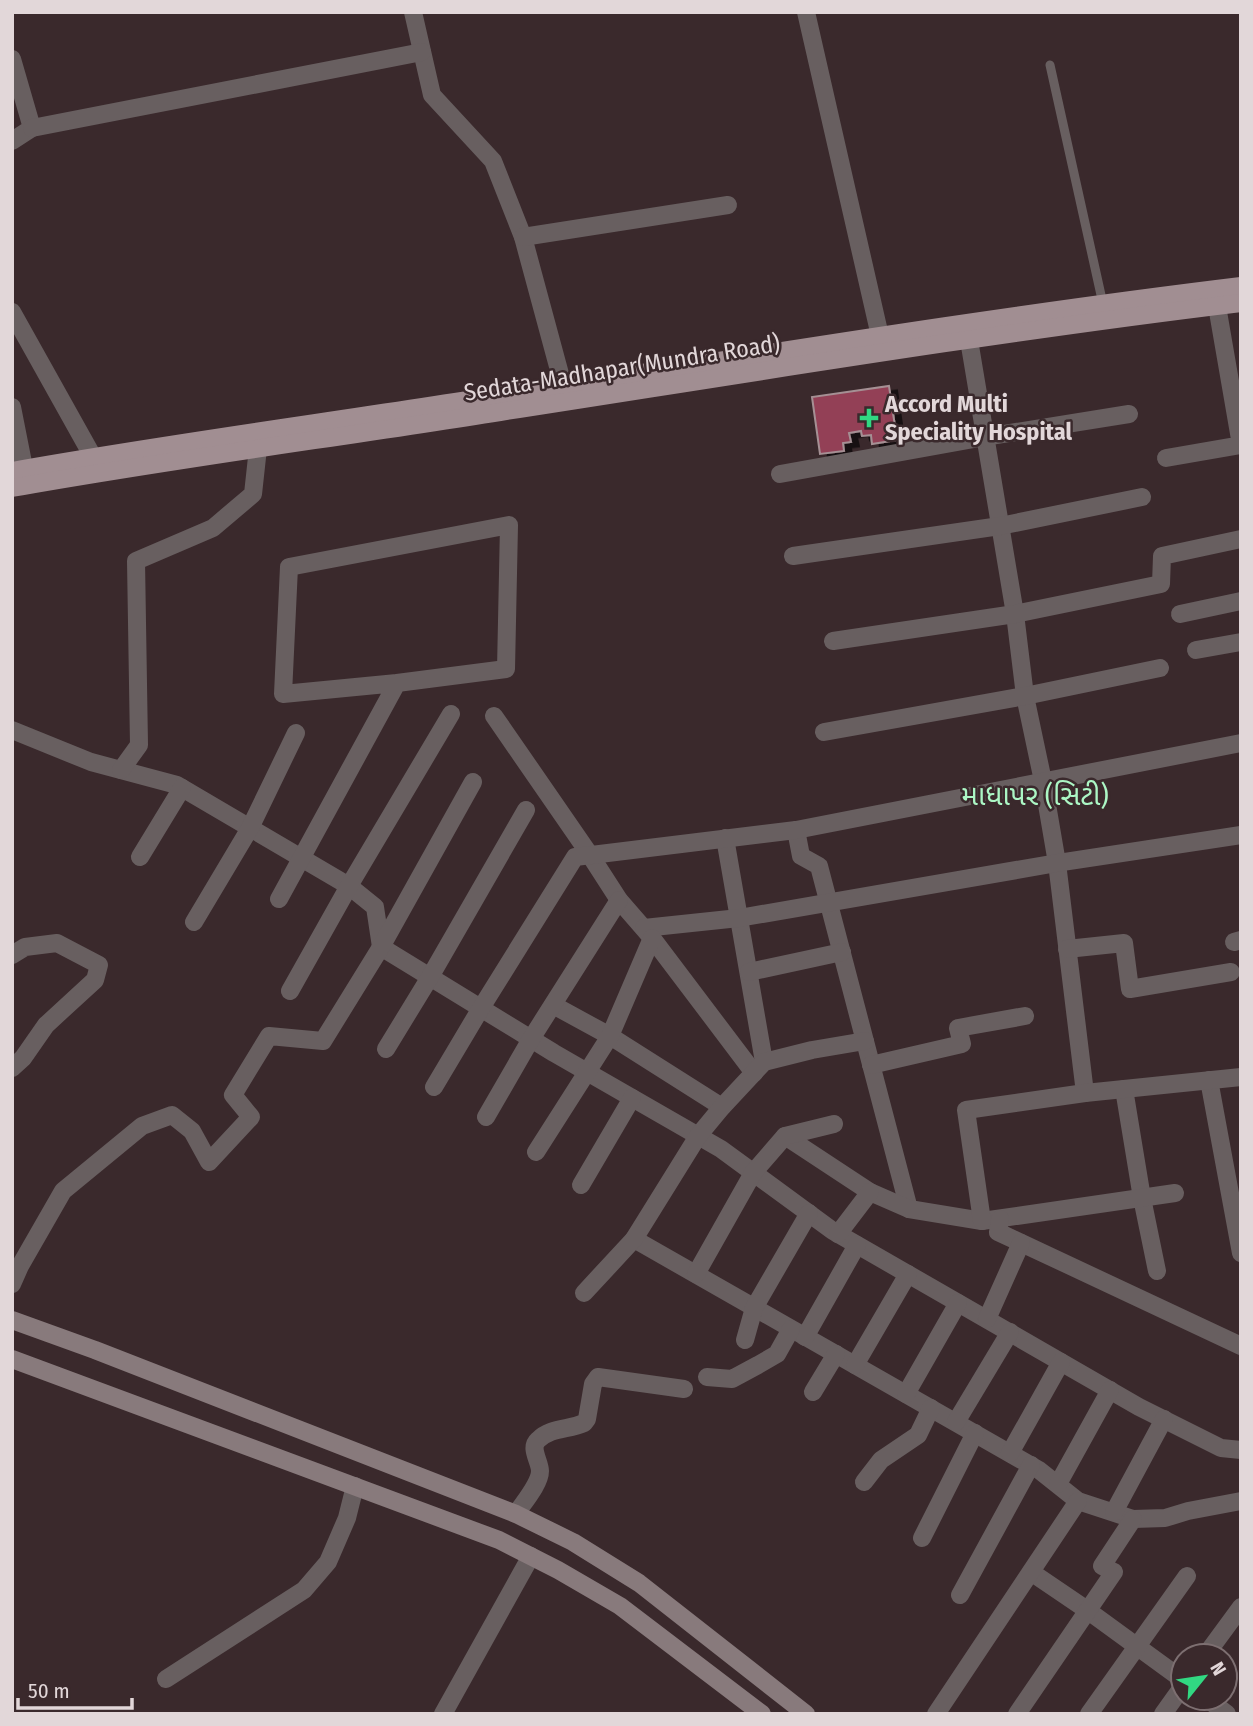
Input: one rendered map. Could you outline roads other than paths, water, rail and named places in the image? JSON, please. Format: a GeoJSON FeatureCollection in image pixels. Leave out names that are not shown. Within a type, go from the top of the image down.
{"type":"FeatureCollection","features":[{"type":"Feature","properties":{"kind":"main road","name":"Sedata-Madhapar(Mundra Road)"},"geometry":{"type":"LineString","coordinates":[[19,478],[93,457],[280,427],[880,336],[1241,286]]}},
{"type":"Feature","properties":{"kind":"main road","name":"Sedata-Madhapar(Mundra Road)"},"geometry":{"type":"LineString","coordinates":[[19,478],[102,472],[969,340],[1241,303]]}},
{"type":"Feature","properties":{"kind":"main road"},"geometry":{"type":"LineString","coordinates":[[12,1320],[516,1514],[573,1542],[639,1583],[806,1714]]}},
{"type":"Feature","properties":{"kind":"main road"},"geometry":{"type":"LineString","coordinates":[[12,1359],[499,1540],[620,1605],[762,1714]]}},
{"type":"Feature","properties":{"kind":"street"},"geometry":{"type":"LineString","coordinates":[[413,12],[432,95],[493,161],[523,237],[564,385]]}},
{"type":"Feature","properties":{"kind":"street"},"geometry":{"type":"LineString","coordinates":[[806,12],[880,336]]}},
{"type":"Feature","properties":{"kind":"street"},"geometry":{"type":"LineString","coordinates":[[12,141],[33,128],[422,52]]}},
{"type":"Feature","properties":{"kind":"street"},"geometry":{"type":"LineString","coordinates":[[12,59],[33,128]]}},
{"type":"Feature","properties":{"kind":"street"},"geometry":{"type":"LineString","coordinates":[[523,237],[728,205]]}},
{"type":"Feature","properties":{"kind":"street"},"geometry":{"type":"LineString","coordinates":[[1166,458],[1241,445],[1232,341],[1217,306]]}},
{"type":"Feature","properties":{"kind":"street"},"geometry":{"type":"LineString","coordinates":[[12,312],[93,457]]}},
{"type":"Feature","properties":{"kind":"street"},"geometry":{"type":"LineString","coordinates":[[969,340],[1015,614],[1024,696],[1043,781],[1056,863],[1085,1093]]}},
{"type":"Feature","properties":{"kind":"street"},"geometry":{"type":"LineString","coordinates":[[12,407],[19,478]]}},
{"type":"Feature","properties":{"kind":"street"},"geometry":{"type":"LineString","coordinates":[[780,474],[1129,414]]}},
{"type":"Feature","properties":{"kind":"street"},"geometry":{"type":"LineString","coordinates":[[121,770],[139,745],[136,561],[213,527],[253,494],[258,448]]}},
{"type":"Feature","properties":{"kind":"street"},"geometry":{"type":"LineString","coordinates":[[793,556],[1000,526],[1142,497]]}},
{"type":"Feature","properties":{"kind":"street"},"geometry":{"type":"LineString","coordinates":[[509,525],[506,669],[397,683],[283,694],[289,567],[509,525]]}},
{"type":"Feature","properties":{"kind":"street"},"geometry":{"type":"LineString","coordinates":[[833,641],[1015,614],[1161,584],[1163,556],[1241,539]]}},
{"type":"Feature","properties":{"kind":"street"},"geometry":{"type":"LineString","coordinates":[[1180,614],[1241,601]]}},
{"type":"Feature","properties":{"kind":"street"},"geometry":{"type":"LineString","coordinates":[[1196,650],[1241,642]]}},
{"type":"Feature","properties":{"kind":"street"},"geometry":{"type":"LineString","coordinates":[[824,732],[1160,668]]}},
{"type":"Feature","properties":{"kind":"street"},"geometry":{"type":"LineString","coordinates":[[279,899],[397,683]]}},
{"type":"Feature","properties":{"kind":"street"},"geometry":{"type":"LineString","coordinates":[[290,991],[451,714]]}},
{"type":"Feature","properties":{"kind":"street"},"geometry":{"type":"LineString","coordinates":[[494,716],[619,900],[759,1067]]}},
{"type":"Feature","properties":{"kind":"street"},"geometry":{"type":"LineString","coordinates":[[12,730],[91,762],[177,785],[349,886],[375,907],[381,947],[531,1039],[721,1149],[838,1234],[1164,1419],[1221,1448],[1241,1450]]}},
{"type":"Feature","properties":{"kind":"street"},"geometry":{"type":"LineString","coordinates":[[194,922],[250,828],[296,733]]}},
{"type":"Feature","properties":{"kind":"street"},"geometry":{"type":"LineString","coordinates":[[434,1087],[575,857],[796,830],[1241,743]]}},
{"type":"Feature","properties":{"kind":"street"},"geometry":{"type":"LineString","coordinates":[[12,1284],[63,1191],[142,1126],[172,1115],[191,1131],[209,1162],[251,1118],[233,1095],[269,1036],[323,1041],[381,947],[473,782]]}},
{"type":"Feature","properties":{"kind":"street"},"geometry":{"type":"LineString","coordinates":[[140,858],[182,788]]}},
{"type":"Feature","properties":{"kind":"street"},"geometry":{"type":"LineString","coordinates":[[386,1049],[526,810]]}},
{"type":"Feature","properties":{"kind":"street"},"geometry":{"type":"LineString","coordinates":[[796,830],[801,856],[819,866],[909,1209]]}},
{"type":"Feature","properties":{"kind":"street"},"geometry":{"type":"LineString","coordinates":[[648,933],[1056,863],[1241,835]]}},
{"type":"Feature","properties":{"kind":"street"},"geometry":{"type":"LineString","coordinates":[[725,838],[749,972],[759,1067]]}},
{"type":"Feature","properties":{"kind":"street"},"geometry":{"type":"LineString","coordinates":[[486,1117],[531,1039],[619,900]]}},
{"type":"Feature","properties":{"kind":"street"},"geometry":{"type":"LineString","coordinates":[[537,1152],[610,1036],[648,933]]}},
{"type":"Feature","properties":{"kind":"street"},"geometry":{"type":"LineString","coordinates":[[12,955],[25,947],[57,943],[99,965],[95,980],[46,1026],[23,1058],[12,1068]]}},
{"type":"Feature","properties":{"kind":"street"},"geometry":{"type":"LineString","coordinates":[[1067,949],[1124,943],[1130,989],[1231,972]]}},
{"type":"Feature","properties":{"kind":"street"},"geometry":{"type":"LineString","coordinates":[[749,972],[842,952]]}},
{"type":"Feature","properties":{"kind":"street"},"geometry":{"type":"LineString","coordinates":[[553,1005],[610,1036],[722,1107]]}},
{"type":"Feature","properties":{"kind":"street"},"geometry":{"type":"LineString","coordinates":[[871,1065],[962,1044],[958,1028],[1025,1016]]}},
{"type":"Feature","properties":{"kind":"street"},"geometry":{"type":"LineString","coordinates":[[584,1293],[634,1239],[698,1136],[759,1067],[811,1051],[865,1041]]}},
{"type":"Feature","properties":{"kind":"street"},"geometry":{"type":"LineString","coordinates":[[1241,1077],[1085,1093],[966,1110],[991,1220],[998,1233],[1241,1346]]}},
{"type":"Feature","properties":{"kind":"street"},"geometry":{"type":"LineString","coordinates":[[1209,1080],[1241,1253]]}},
{"type":"Feature","properties":{"kind":"street"},"geometry":{"type":"LineString","coordinates":[[1124,1089],[1157,1271]]}},
{"type":"Feature","properties":{"kind":"street"},"geometry":{"type":"LineString","coordinates":[[581,1185],[632,1098]]}},
{"type":"Feature","properties":{"kind":"street"},"geometry":{"type":"LineString","coordinates":[[696,1274],[753,1172],[785,1136],[834,1124]]}},
{"type":"Feature","properties":{"kind":"street"},"geometry":{"type":"LineString","coordinates":[[785,1136],[870,1192],[909,1209],[991,1220],[1175,1193]]}},
{"type":"Feature","properties":{"kind":"street"},"geometry":{"type":"LineString","coordinates":[[838,1234],[870,1192]]}},
{"type":"Feature","properties":{"kind":"street"},"geometry":{"type":"LineString","coordinates":[[745,1340],[754,1308],[809,1213]]}},
{"type":"Feature","properties":{"kind":"street"},"geometry":{"type":"LineString","coordinates":[[634,1239],[1031,1465],[1078,1501],[1133,1519],[1164,1518],[1241,1501]]}},
{"type":"Feature","properties":{"kind":"street"},"geometry":{"type":"LineString","coordinates":[[987,1319],[1021,1243]]}},
{"type":"Feature","properties":{"kind":"street"},"geometry":{"type":"LineString","coordinates":[[707,1377],[732,1379],[777,1354],[798,1333],[857,1245]]}},
{"type":"Feature","properties":{"kind":"street"},"geometry":{"type":"LineString","coordinates":[[855,1365],[908,1274]]}},
{"type":"Feature","properties":{"kind":"street"},"geometry":{"type":"LineString","coordinates":[[906,1394],[958,1303]]}},
{"type":"Feature","properties":{"kind":"street"},"geometry":{"type":"LineString","coordinates":[[956,1422],[1010,1332]]}},
{"type":"Feature","properties":{"kind":"street"},"geometry":{"type":"LineString","coordinates":[[813,1392],[836,1354]]}},
{"type":"Feature","properties":{"kind":"street"},"geometry":{"type":"LineString","coordinates":[[1010,1453],[1061,1362]]}},
{"type":"Feature","properties":{"kind":"street"},"geometry":{"type":"LineString","coordinates":[[516,1514],[540,1472],[534,1446],[554,1430],[584,1423],[595,1379],[598,1377],[684,1389]]}},
{"type":"Feature","properties":{"kind":"street"},"geometry":{"type":"LineString","coordinates":[[1058,1484],[1110,1390]]}},
{"type":"Feature","properties":{"kind":"street"},"geometry":{"type":"LineString","coordinates":[[864,1482],[881,1460],[918,1435],[932,1409]]}},
{"type":"Feature","properties":{"kind":"street"},"geometry":{"type":"LineString","coordinates":[[1114,1512],[1164,1419]]}},
{"type":"Feature","properties":{"kind":"street"},"geometry":{"type":"LineString","coordinates":[[922,1538],[975,1433]]}},
{"type":"Feature","properties":{"kind":"street"},"geometry":{"type":"LineString","coordinates":[[960,1595],[1031,1465]]}},
{"type":"Feature","properties":{"kind":"street"},"geometry":{"type":"LineString","coordinates":[[166,1679],[304,1590],[328,1562],[347,1518],[355,1486]]}},
{"type":"Feature","properties":{"kind":"street"},"geometry":{"type":"LineString","coordinates":[[936,1714],[1078,1501]]}},
{"type":"Feature","properties":{"kind":"street"},"geometry":{"type":"LineString","coordinates":[[1017,1714],[1114,1572],[1102,1566],[1133,1519]]}},
{"type":"Feature","properties":{"kind":"street"},"geometry":{"type":"LineString","coordinates":[[443,1714],[531,1556]]}},
{"type":"Feature","properties":{"kind":"street"},"geometry":{"type":"LineString","coordinates":[[1031,1572],[1169,1671]]}},
{"type":"Feature","properties":{"kind":"street"},"geometry":{"type":"LineString","coordinates":[[1089,1714],[1187,1576]]}},
{"type":"Feature","properties":{"kind":"street"},"geometry":{"type":"LineString","coordinates":[[1215,1642],[1241,1607]]}},
{"type":"Feature","properties":{"kind":"street"},"geometry":{"type":"LineString","coordinates":[[1236,1714],[1241,1707]]}},
{"type":"Feature","properties":{"kind":"lane"},"geometry":{"type":"LineString","coordinates":[[1050,65],[1103,304]]}},
{"type":"Feature","properties":{"kind":"place","name":"Accord Multi Speciality Hospital"},"geometry":{"type":"Point","coordinates":[869,418]}},
{"type":"Feature","properties":{"kind":"district","name":"માધાપર (સિટી)"},"geometry":{"type":"Point","coordinates":[1035,795]}}]}
